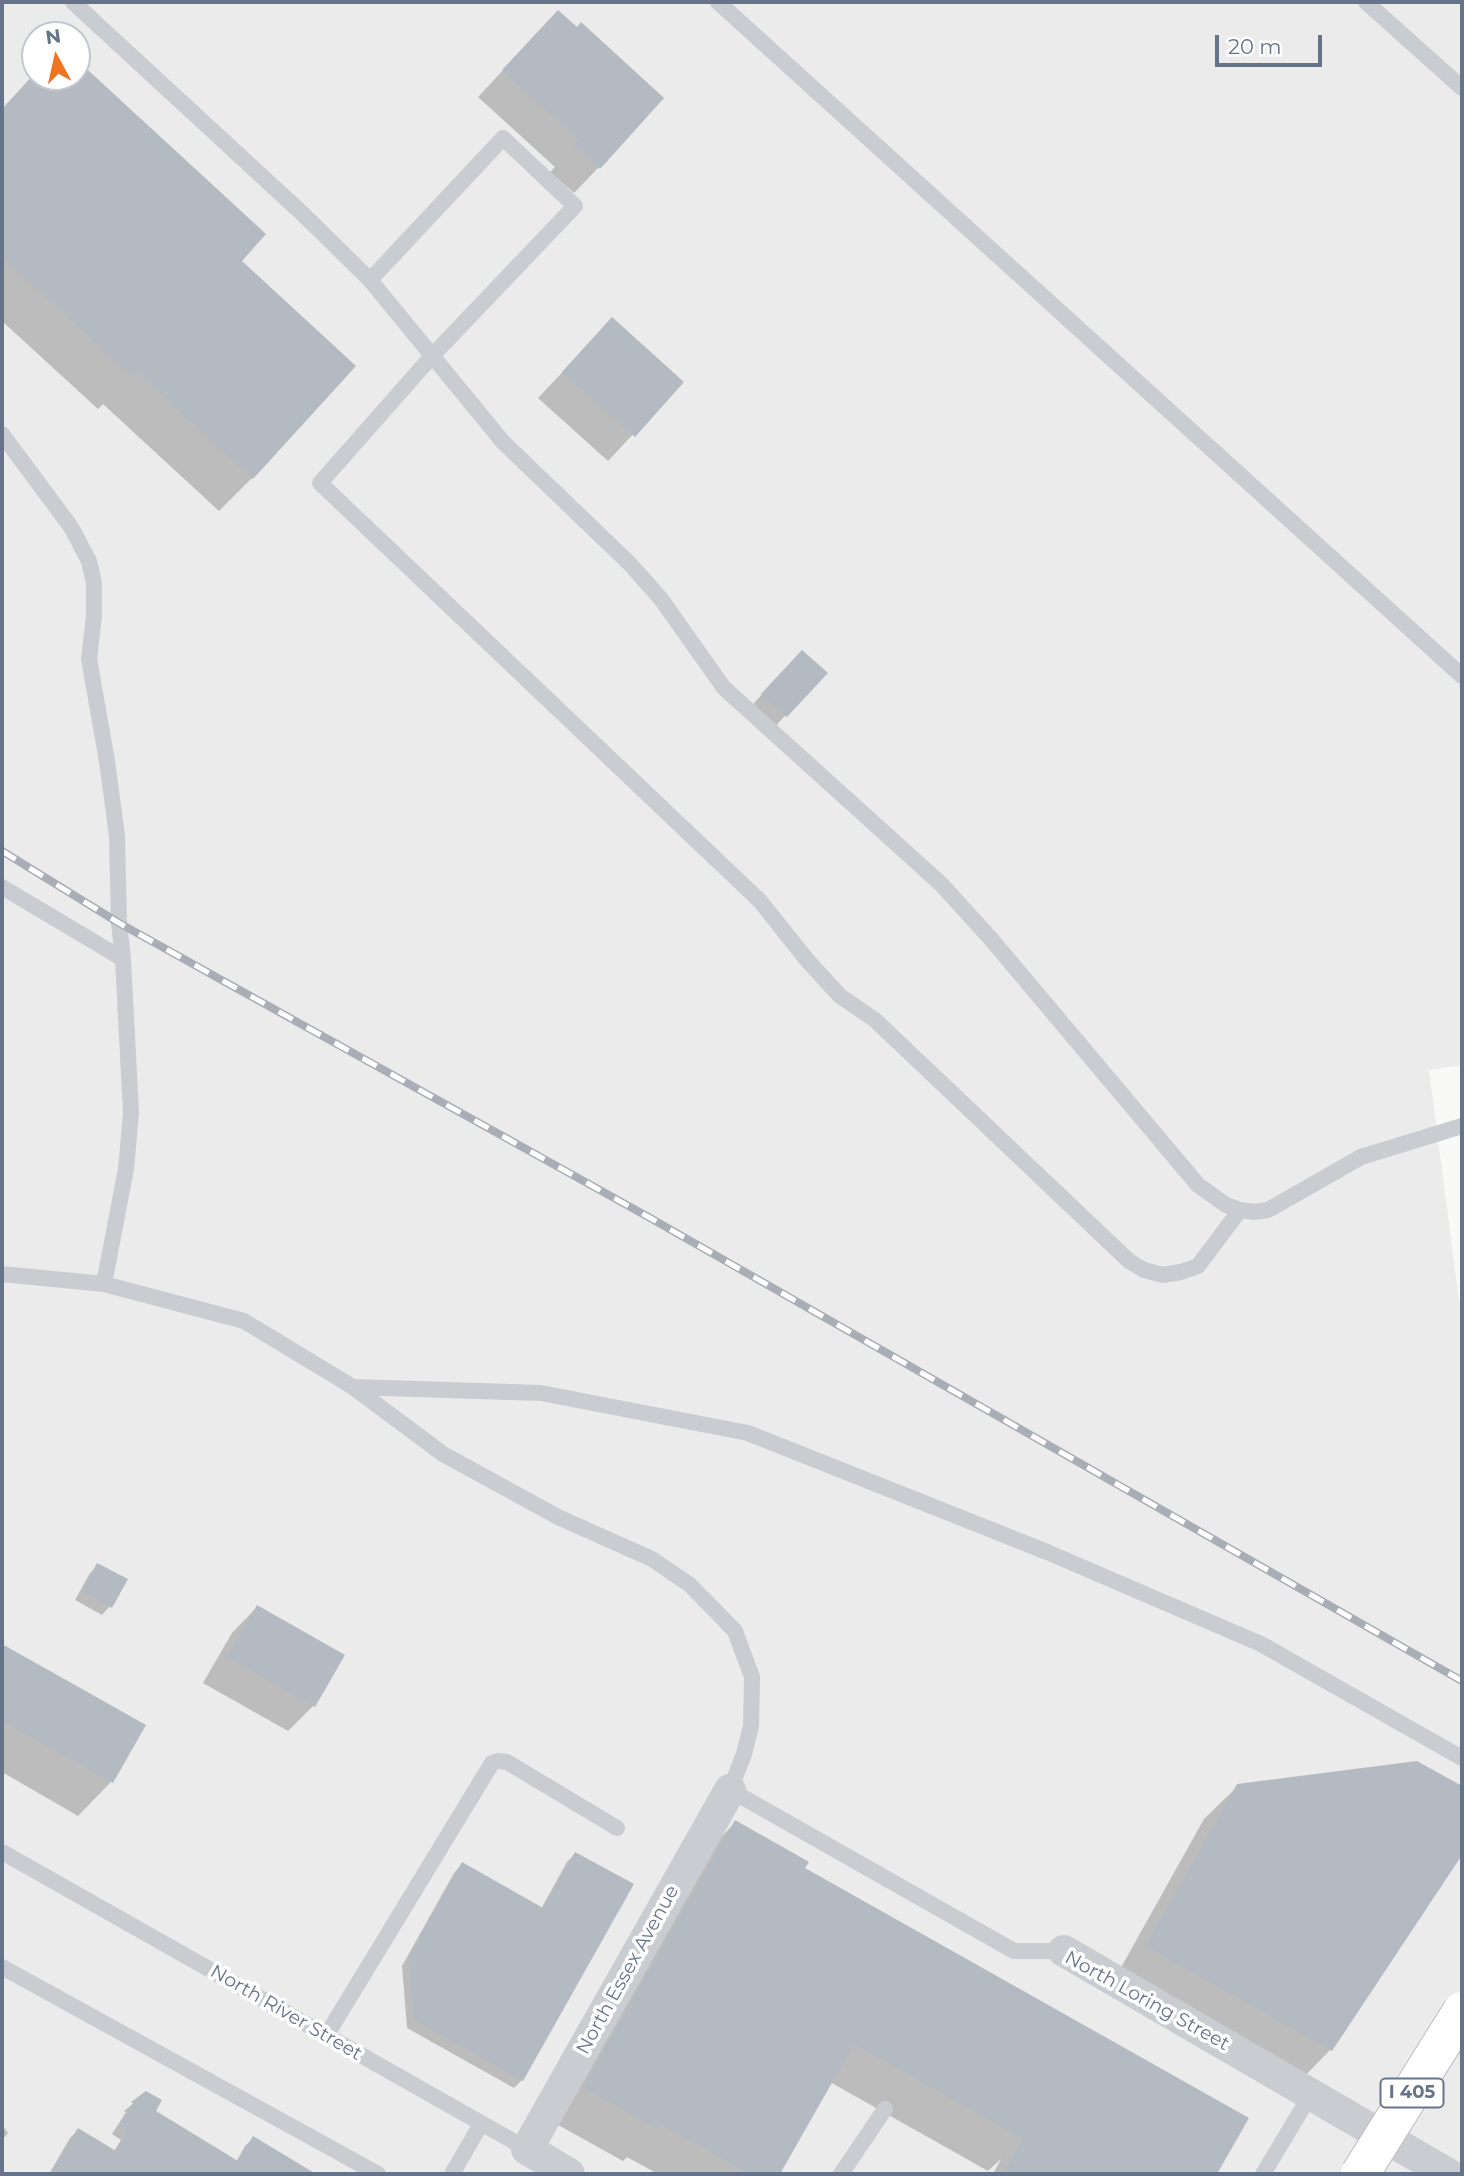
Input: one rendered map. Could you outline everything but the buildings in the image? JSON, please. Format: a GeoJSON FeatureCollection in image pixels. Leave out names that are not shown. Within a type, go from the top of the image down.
{"type":"FeatureCollection","features":[{"type":"Feature","properties":{"kind":"highway","name":"I 405"},"geometry":{"type":"LineString","coordinates":[[1363,2174],[1462,2011]]}},
{"type":"Feature","properties":{"kind":"highway","name":"I 405"},"geometry":{"type":"LineString","coordinates":[[1363,2174],[1462,2022]]}},
{"type":"Feature","properties":{"kind":"street","name":"North Essex Avenue"},"geometry":{"type":"LineString","coordinates":[[527,2149],[730,1790]]}},
{"type":"Feature","properties":{"kind":"street","name":"North Loring Street"},"geometry":{"type":"LineString","coordinates":[[1064,1951],[1448,2174]]}},
{"type":"Feature","properties":{"kind":"street","name":"North River Street"},"geometry":{"type":"LineString","coordinates":[[527,2149],[569,2174]]}},
{"type":"Feature","properties":{"kind":"lane"},"geometry":{"type":"LineString","coordinates":[[73,2],[305,216],[370,280],[503,442],[638,573],[661,599],[724,688],[941,884],[991,939],[1198,1185],[1226,1205],[1240,1210],[1268,1210],[1361,1157],[1462,1126]]}},
{"type":"Feature","properties":{"kind":"lane"},"geometry":{"type":"LineString","coordinates":[[718,2],[1462,676]]}},
{"type":"Feature","properties":{"kind":"lane"},"geometry":{"type":"LineString","coordinates":[[1366,2],[1462,88]]}},
{"type":"Feature","properties":{"kind":"lane"},"geometry":{"type":"LineString","coordinates":[[370,280],[503,138],[575,206],[432,356],[320,483],[760,901],[840,996],[876,1020],[1129,1262],[1144,1270],[1163,1275],[1198,1266],[1240,1210]]}},
{"type":"Feature","properties":{"kind":"lane"},"geometry":{"type":"LineString","coordinates":[[2,434],[71,527],[89,561],[94,583],[94,617],[89,659],[117,836],[119,923],[131,1113],[127,1169],[104,1284]]}},
{"type":"Feature","properties":{"kind":"lane"},"geometry":{"type":"LineString","coordinates":[[2,887],[123,959]]}},
{"type":"Feature","properties":{"kind":"lane"},"geometry":{"type":"LineString","coordinates":[[2,1273],[104,1284],[244,1321],[353,1387],[443,1454],[558,1517],[652,1559],[690,1585],[735,1631],[752,1677],[751,1726],[730,1790]]}},
{"type":"Feature","properties":{"kind":"lane"},"geometry":{"type":"LineString","coordinates":[[353,1387],[541,1393],[748,1433],[1047,1552],[1261,1644],[1462,1758]]}},
{"type":"Feature","properties":{"kind":"lane"},"geometry":{"type":"LineString","coordinates":[[326,2036],[492,1763],[498,1760],[507,1762],[617,1828]]}},
{"type":"Feature","properties":{"kind":"lane","name":"North Loring Street"},"geometry":{"type":"LineString","coordinates":[[730,1790],[1014,1951],[1064,1951]]}},
{"type":"Feature","properties":{"kind":"lane","name":"North River Street"},"geometry":{"type":"LineString","coordinates":[[2,1852],[527,2149]]}},
{"type":"Feature","properties":{"kind":"lane"},"geometry":{"type":"LineString","coordinates":[[2,1967],[378,2174]]}},
{"type":"Feature","properties":{"kind":"lane"},"geometry":{"type":"LineString","coordinates":[[1263,2174],[1311,2094]]}},
{"type":"Feature","properties":{"kind":"lane"},"geometry":{"type":"LineString","coordinates":[[841,2174],[885,2109]]}},
{"type":"Feature","properties":{"kind":"lane"},"geometry":{"type":"LineString","coordinates":[[452,2174],[481,2124]]}},
{"type":"Feature","properties":{"kind":"shaded area"},"geometry":{"type":"Polygon","coordinates":[[[2,2],[1462,2],[1462,1065],[1429,1070],[1459,1300],[1462,1306],[1462,2174],[2,2174],[2,2]]]}},
{"type":"Feature","properties":{"kind":"railway"},"geometry":{"type":"LineString","coordinates":[[2,851],[119,923],[652,1219],[1462,1681]]}}]}
